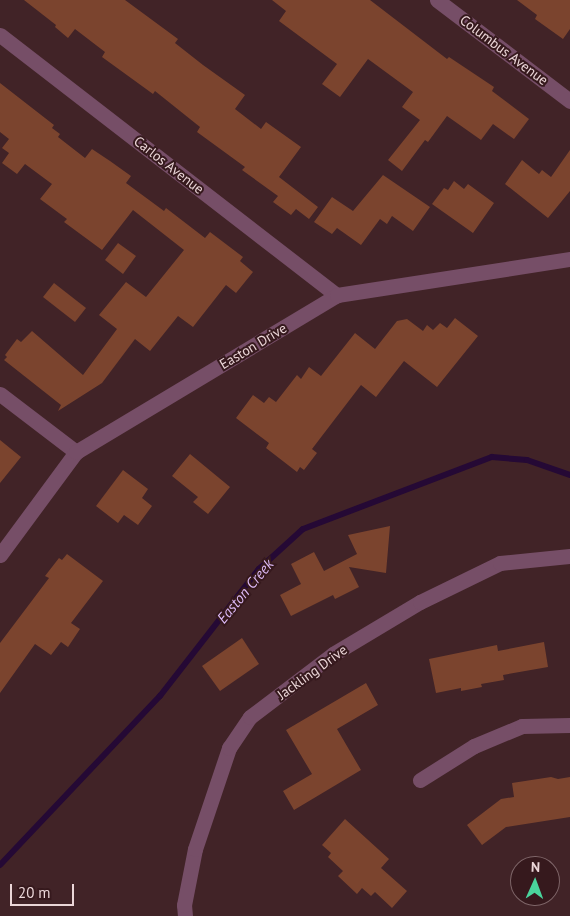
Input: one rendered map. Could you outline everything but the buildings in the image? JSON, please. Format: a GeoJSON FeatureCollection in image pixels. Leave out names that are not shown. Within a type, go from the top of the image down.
{"type":"FeatureCollection","features":[{"type":"Feature","properties":{"kind":"street","name":"Columbus Avenue"},"geometry":{"type":"LineString","coordinates":[[437,0],[570,101]]}},
{"type":"Feature","properties":{"kind":"street","name":"Carlos Avenue"},"geometry":{"type":"LineString","coordinates":[[0,35],[337,295]]}},
{"type":"Feature","properties":{"kind":"street","name":"Easton Drive"},"geometry":{"type":"LineString","coordinates":[[0,555],[76,452],[337,295],[570,259]]}},
{"type":"Feature","properties":{"kind":"street"},"geometry":{"type":"LineString","coordinates":[[0,394],[76,452]]}},
{"type":"Feature","properties":{"kind":"street","name":"Jackling Drive"},"geometry":{"type":"LineString","coordinates":[[185,916],[184,905],[195,849],[229,748],[250,717],[333,654],[420,602],[500,563],[570,556]]}},
{"type":"Feature","properties":{"kind":"street"},"geometry":{"type":"LineString","coordinates":[[420,780],[474,746],[522,726],[570,725]]}},
{"type":"Feature","properties":{"kind":"waterway","name":"Easton Creek"},"geometry":{"type":"LineString","coordinates":[[0,865],[160,696],[259,569],[303,529],[492,457],[527,460],[570,475]]}}]}
